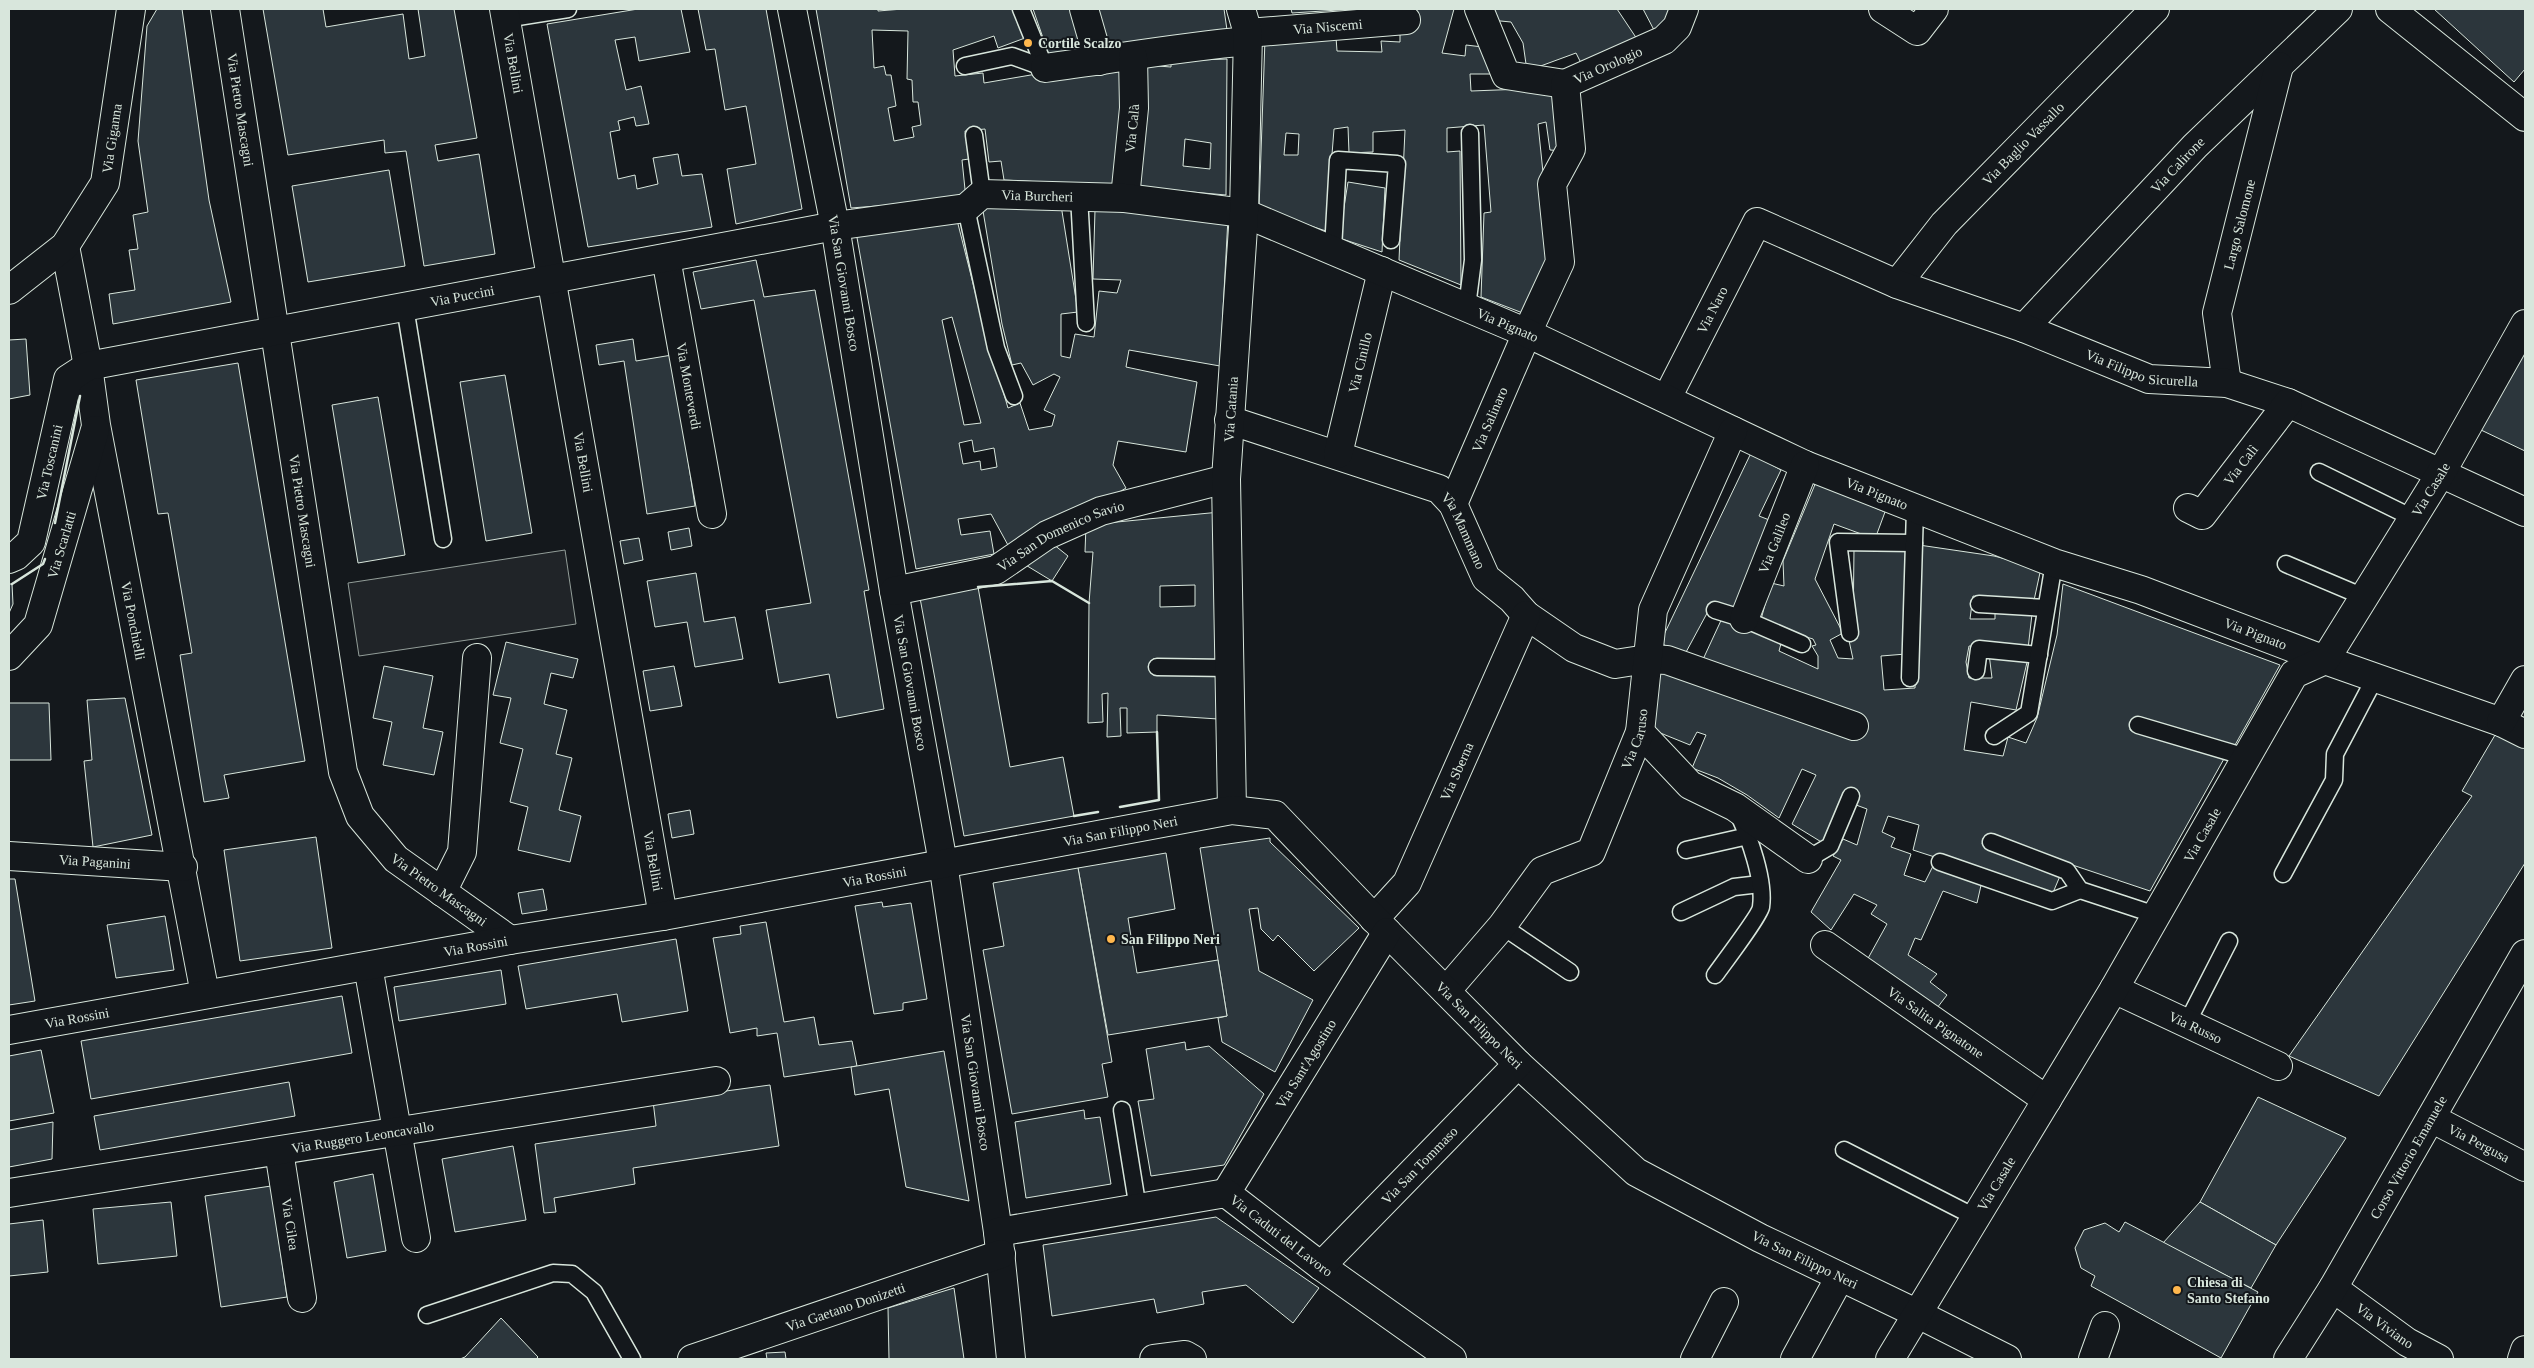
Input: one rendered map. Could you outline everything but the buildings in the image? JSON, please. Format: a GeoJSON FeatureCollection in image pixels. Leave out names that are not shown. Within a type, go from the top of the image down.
{"type":"FeatureCollection","features":[{"type":"Feature","properties":{"kind":"street","name":"Via Giganna"},"geometry":{"type":"LineString","coordinates":[[9,290],[65,246],[105,183],[131,9]]}},
{"type":"Feature","properties":{"kind":"street","name":"Via Pietro Mascagni"},"geometry":{"type":"LineString","coordinates":[[225,9],[343,772],[360,816],[396,859],[510,940]]}},
{"type":"Feature","properties":{"kind":"street","name":"Via San Giovanni Bosco"},"geometry":{"type":"LineString","coordinates":[[792,9],[835,226],[894,591],[943,863],[999,1243],[1012,1359]]}},
{"type":"Feature","properties":{"kind":"street"},"geometry":{"type":"LineString","coordinates":[[1084,9],[1099,61]]}},
{"type":"Feature","properties":{"kind":"street"},"geometry":{"type":"LineString","coordinates":[[1479,9],[1506,76],[1565,84]]}},
{"type":"Feature","properties":{"kind":"street","name":"Via Orologio"},"geometry":{"type":"LineString","coordinates":[[1527,333],[1560,262],[1552,184],[1571,150],[1565,84],[1664,40],[1677,27],[1684,9]]}},
{"type":"Feature","properties":{"kind":"street"},"geometry":{"type":"LineString","coordinates":[[1882,9],[1917,31],[1934,9]]}},
{"type":"Feature","properties":{"kind":"street","name":"Via Baglio Vassallo"},"geometry":{"type":"LineString","coordinates":[[1897,284],[1944,224],[2155,9]]}},
{"type":"Feature","properties":{"kind":"street","name":"Via Calirone"},"geometry":{"type":"LineString","coordinates":[[2024,328],[2195,146],[2338,9]]}},
{"type":"Feature","properties":{"kind":"street"},"geometry":{"type":"LineString","coordinates":[[2390,9],[2524,114]]}},
{"type":"Feature","properties":{"kind":"street","name":"Via Bellini"},"geometry":{"type":"LineString","coordinates":[[505,14],[662,916]]}},
{"type":"Feature","properties":{"kind":"street","name":"Via Niscemi"},"geometry":{"type":"LineString","coordinates":[[1045,68],[1133,57],[1202,45],[1246,28],[1406,20]]}},
{"type":"Feature","properties":{"kind":"street","name":"Via Catania"},"geometry":{"type":"LineString","coordinates":[[1232,810],[1226,479],[1244,213],[1246,28]]}},
{"type":"Feature","properties":{"kind":"street","name":"Via Calà"},"geometry":{"type":"LineString","coordinates":[[1125,198],[1134,108],[1133,57]]}},
{"type":"Feature","properties":{"kind":"street","name":"Largo Salomone"},"geometry":{"type":"LineString","coordinates":[[2227,383],[2218,313],[2279,66]]}},
{"type":"Feature","properties":{"kind":"street","name":"Via Burcheri"},"geometry":{"type":"LineString","coordinates":[[835,226],[974,201],[1078,196],[1125,198],[1244,213]]}},
{"type":"Feature","properties":{"kind":"street","name":"Via Pignato"},"geometry":{"type":"LineString","coordinates":[[1244,213],[1527,333],[1805,465],[2054,563],[2141,590],[2325,660],[2513,728]]}},
{"type":"Feature","properties":{"kind":"street","name":"Via Filippo Sicurella"},"geometry":{"type":"LineString","coordinates":[[1756,222],[1897,284],[2024,328],[2150,380],[2227,383],[2288,403],[2525,512]]}},
{"type":"Feature","properties":{"kind":"street","name":"Via Naro"},"geometry":{"type":"LineString","coordinates":[[1667,398],[1756,222]]}},
{"type":"Feature","properties":{"kind":"street","name":"Via Puccini"},"geometry":{"type":"LineString","coordinates":[[88,366],[835,226]]}},
{"type":"Feature","properties":{"kind":"street","name":"Via Ponchielli"},"geometry":{"type":"LineString","coordinates":[[65,246],[88,366],[96,424],[183,867],[205,994]]}},
{"type":"Feature","properties":{"kind":"street","name":"Via Monteverdi"},"geometry":{"type":"LineString","coordinates":[[666,258],[712,514]]}},
{"type":"Feature","properties":{"kind":"street","name":"Via Cinillo"},"geometry":{"type":"LineString","coordinates":[[1338,454],[1382,271]]}},
{"type":"Feature","properties":{"kind":"street","name":"Via Casale"},"geometry":{"type":"LineString","coordinates":[[1890,1359],[1916,1313],[2114,989],[2294,674],[2325,660],[2441,473],[2525,324]]}},
{"type":"Feature","properties":{"kind":"street","name":"Via Salinaro"},"geometry":{"type":"LineString","coordinates":[[1453,504],[1527,333]]}},
{"type":"Feature","properties":{"kind":"street","name":"Via Toscanini"},"geometry":{"type":"LineString","coordinates":[[9,559],[16,556],[31,542],[68,379],[88,366]]}},
{"type":"Feature","properties":{"kind":"street","name":"Via Calì"},"geometry":{"type":"LineString","coordinates":[[2188,508],[2202,515],[2288,403]]}},
{"type":"Feature","properties":{"kind":"street","name":"Via Mammano"},"geometry":{"type":"LineString","coordinates":[[1229,420],[1338,454],[1439,489],[1453,504],[1486,578],[1512,599],[1526,615],[1574,648],[1615,664],[1647,659]]}},
{"type":"Feature","properties":{"kind":"street","name":"Via Scarlatti"},"geometry":{"type":"LineString","coordinates":[[9,656],[38,625],[96,424]]}},
{"type":"Feature","properties":{"kind":"street","name":"Via Caruso"},"geometry":{"type":"LineString","coordinates":[[1446,991],[1502,926],[1542,870],[1591,852],[1640,732],[1654,610],[1733,430]]}},
{"type":"Feature","properties":{"kind":"street","name":"Via Galileo"},"geometry":{"type":"LineString","coordinates":[[1744,618],[1805,465]]}},
{"type":"Feature","properties":{"kind":"street","name":"Via San Domenico Savio"},"geometry":{"type":"LineString","coordinates":[[894,591],[996,570],[1047,535],[1101,511],[1226,479]]}},
{"type":"Feature","properties":{"kind":"street","name":"Via Sberna"},"geometry":{"type":"LineString","coordinates":[[1380,926],[1407,883],[1526,615]]}},
{"type":"Feature","properties":{"kind":"street"},"geometry":{"type":"LineString","coordinates":[[442,892],[462,852],[477,658]]}},
{"type":"Feature","properties":{"kind":"street"},"geometry":{"type":"LineString","coordinates":[[1647,659],[1667,660],[1854,726]]}},
{"type":"Feature","properties":{"kind":"street"},"geometry":{"type":"LineString","coordinates":[[2513,728],[2525,680]]}},
{"type":"Feature","properties":{"kind":"street"},"geometry":{"type":"LineString","coordinates":[[1640,732],[1690,784],[1735,806],[1808,859]]}},
{"type":"Feature","properties":{"kind":"street","name":"Via San Filippo Neri"},"geometry":{"type":"LineString","coordinates":[[943,863],[1232,810],[1275,815],[1380,926],[1518,1064],[1636,1172],[1760,1238],[2007,1359]]}},
{"type":"Feature","properties":{"kind":"street","name":"Via Paganini"},"geometry":{"type":"LineString","coordinates":[[9,856],[183,867]]}},
{"type":"Feature","properties":{"kind":"street","name":"Via Rossini"},"geometry":{"type":"LineString","coordinates":[[9,1030],[510,940],[662,916],[943,863]]}},
{"type":"Feature","properties":{"kind":"street","name":"Via Sant'Agostino"},"geometry":{"type":"LineString","coordinates":[[1226,1193],[1380,926]]}},
{"type":"Feature","properties":{"kind":"street","name":"Via Salita Pignatone"},"geometry":{"type":"LineString","coordinates":[[1824,945],[2047,1100]]}},
{"type":"Feature","properties":{"kind":"street","name":"Corso Vittorio Emanuele"},"geometry":{"type":"LineString","coordinates":[[2288,1359],[2333,1288],[2525,954]]}},
{"type":"Feature","properties":{"kind":"street"},"geometry":{"type":"LineString","coordinates":[[368,966],[416,1238]]}},
{"type":"Feature","properties":{"kind":"street","name":"Via Russo"},"geometry":{"type":"LineString","coordinates":[[2114,989],[2278,1066]]}},
{"type":"Feature","properties":{"kind":"street","name":"Via San Tommaso"},"geometry":{"type":"LineString","coordinates":[[1321,1266],[1518,1064]]}},
{"type":"Feature","properties":{"kind":"street","name":"Via Ruggero Leoncavallo"},"geometry":{"type":"LineString","coordinates":[[9,1193],[716,1081]]}},
{"type":"Feature","properties":{"kind":"street","name":"Via Pergusa"},"geometry":{"type":"LineString","coordinates":[[2431,1118],[2525,1167]]}},
{"type":"Feature","properties":{"kind":"street","name":"Via Cilea"},"geometry":{"type":"LineString","coordinates":[[279,1151],[302,1298]]}},
{"type":"Feature","properties":{"kind":"street","name":"Via Caduti del Lavoro"},"geometry":{"type":"LineString","coordinates":[[999,1243],[1138,1209],[1226,1193],[1321,1266],[1452,1359]]}},
{"type":"Feature","properties":{"kind":"street","name":"Via Gaetano Donizetti"},"geometry":{"type":"LineString","coordinates":[[692,1359],[999,1243]]}},
{"type":"Feature","properties":{"kind":"street"},"geometry":{"type":"LineString","coordinates":[[1795,1359],[1840,1277]]}},
{"type":"Feature","properties":{"kind":"street","name":"Via Viviano"},"geometry":{"type":"LineString","coordinates":[[2333,1288],[2407,1342],[2439,1359]]}},
{"type":"Feature","properties":{"kind":"street"},"geometry":{"type":"LineString","coordinates":[[1695,1359],[1724,1302]]}},
{"type":"Feature","properties":{"kind":"street"},"geometry":{"type":"LineString","coordinates":[[2094,1359],[2105,1326]]}},
{"type":"Feature","properties":{"kind":"street"},"geometry":{"type":"LineString","coordinates":[[2522,1359],[2525,1350]]}},
{"type":"Feature","properties":{"kind":"street"},"geometry":{"type":"LineString","coordinates":[[1154,1359],[1185,1355],[1192,1359]]}},
{"type":"Feature","properties":{"kind":"lane"},"geometry":{"type":"LineString","coordinates":[[505,14],[568,9]]}},
{"type":"Feature","properties":{"kind":"lane"},"geometry":{"type":"LineString","coordinates":[[1021,9],[1045,68]]}},
{"type":"Feature","properties":{"kind":"lane"},"geometry":{"type":"LineString","coordinates":[[965,66],[1012,56],[1045,68]]}},
{"type":"Feature","properties":{"kind":"lane"},"geometry":{"type":"LineString","coordinates":[[1467,307],[1473,260],[1470,133]]}},
{"type":"Feature","properties":{"kind":"lane"},"geometry":{"type":"LineString","coordinates":[[974,135],[974,201],[996,348],[1014,396]]}},
{"type":"Feature","properties":{"kind":"lane"},"geometry":{"type":"LineString","coordinates":[[1332,249],[1338,160],[1397,164],[1391,240]]}},
{"type":"Feature","properties":{"kind":"lane"},"geometry":{"type":"LineString","coordinates":[[1078,196],[1086,324]]}},
{"type":"Feature","properties":{"kind":"lane"},"geometry":{"type":"LineString","coordinates":[[405,307],[443,540]]}},
{"type":"Feature","properties":{"kind":"lane"},"geometry":{"type":"LineString","coordinates":[[2319,472],[2413,518]]}},
{"type":"Feature","properties":{"kind":"lane"},"geometry":{"type":"LineString","coordinates":[[1910,678],[1915,509]]}},
{"type":"Feature","properties":{"kind":"lane"},"geometry":{"type":"LineString","coordinates":[[1850,633],[1838,542],[1914,543]]}},
{"type":"Feature","properties":{"kind":"lane"},"geometry":{"type":"LineString","coordinates":[[1994,736],[2030,713],[2054,563]]}},
{"type":"Feature","properties":{"kind":"lane"},"geometry":{"type":"LineString","coordinates":[[2286,564],[2364,596]]}},
{"type":"Feature","properties":{"kind":"lane"},"geometry":{"type":"LineString","coordinates":[[1979,604],[2046,608]]}},
{"type":"Feature","properties":{"kind":"lane"},"geometry":{"type":"LineString","coordinates":[[1715,610],[1744,618],[1802,644]]}},
{"type":"Feature","properties":{"kind":"lane"},"geometry":{"type":"LineString","coordinates":[[1976,671],[1979,649],[2039,656]]}},
{"type":"Feature","properties":{"kind":"lane"},"geometry":{"type":"LineString","coordinates":[[1157,667],[1230,668]]}},
{"type":"Feature","properties":{"kind":"lane"},"geometry":{"type":"LineString","coordinates":[[2283,874],[2334,780],[2335,754],[2375,678]]}},
{"type":"Feature","properties":{"kind":"lane"},"geometry":{"type":"LineString","coordinates":[[2138,725],[2246,757]]}},
{"type":"Feature","properties":{"kind":"lane"},"geometry":{"type":"LineString","coordinates":[[1808,859],[1830,846],[1851,796]]}},
{"type":"Feature","properties":{"kind":"lane"},"geometry":{"type":"LineString","coordinates":[[1715,974],[1761,908],[1760,884],[1748,836],[1735,806]]}},
{"type":"Feature","properties":{"kind":"lane"},"geometry":{"type":"LineString","coordinates":[[1686,850],[1748,836]]}},
{"type":"Feature","properties":{"kind":"lane"},"geometry":{"type":"LineString","coordinates":[[1991,842],[2067,871],[2080,890],[2156,915]]}},
{"type":"Feature","properties":{"kind":"lane"},"geometry":{"type":"LineString","coordinates":[[1940,862],[2052,901],[2080,890]]}},
{"type":"Feature","properties":{"kind":"lane"},"geometry":{"type":"LineString","coordinates":[[1681,912],[1734,887],[1760,884]]}},
{"type":"Feature","properties":{"kind":"lane"},"geometry":{"type":"LineString","coordinates":[[1502,926],[1570,972]]}},
{"type":"Feature","properties":{"kind":"lane"},"geometry":{"type":"LineString","coordinates":[[2187,1023],[2230,941]]}},
{"type":"Feature","properties":{"kind":"lane"},"geometry":{"type":"LineString","coordinates":[[1122,1110],[1138,1209]]}},
{"type":"Feature","properties":{"kind":"lane"},"geometry":{"type":"LineString","coordinates":[[1844,1150],[1975,1217]]}},
{"type":"Feature","properties":{"kind":"lane"},"geometry":{"type":"LineString","coordinates":[[428,1316],[553,1273],[572,1274],[594,1292],[632,1359]]}},
{"type":"Feature","properties":{"kind":"shaded area"},"geometry":{"type":"Polygon","coordinates":[[[565,550],[576,624],[359,656],[348,583],[565,550]]]}},
{"type":"Feature","properties":{"kind":"wall"},"geometry":{"type":"LineString","coordinates":[[55,523],[80,396]]}},
{"type":"Feature","properties":{"kind":"wall"},"geometry":{"type":"LineString","coordinates":[[12,584],[43,564],[45,559]]}},
{"type":"Feature","properties":{"kind":"wall"},"geometry":{"type":"LineString","coordinates":[[978,587],[1052,581],[1089,603]]}},
{"type":"Feature","properties":{"kind":"wall"},"geometry":{"type":"LineString","coordinates":[[1120,807],[1159,800],[1157,732]]}},
{"type":"Feature","properties":{"kind":"wall"},"geometry":{"type":"LineString","coordinates":[[1074,816],[1098,812]]}},
{"type":"Feature","properties":{"kind":"place","name":"Cortile Scalzo"},"geometry":{"type":"Point","coordinates":[1028,43]}},
{"type":"Feature","properties":{"kind":"place","name":"San Filippo Neri"},"geometry":{"type":"Point","coordinates":[1111,939]}},
{"type":"Feature","properties":{"kind":"place","name":"Chiesa di Santo Stefano"},"geometry":{"type":"Point","coordinates":[2177,1290]}}]}
